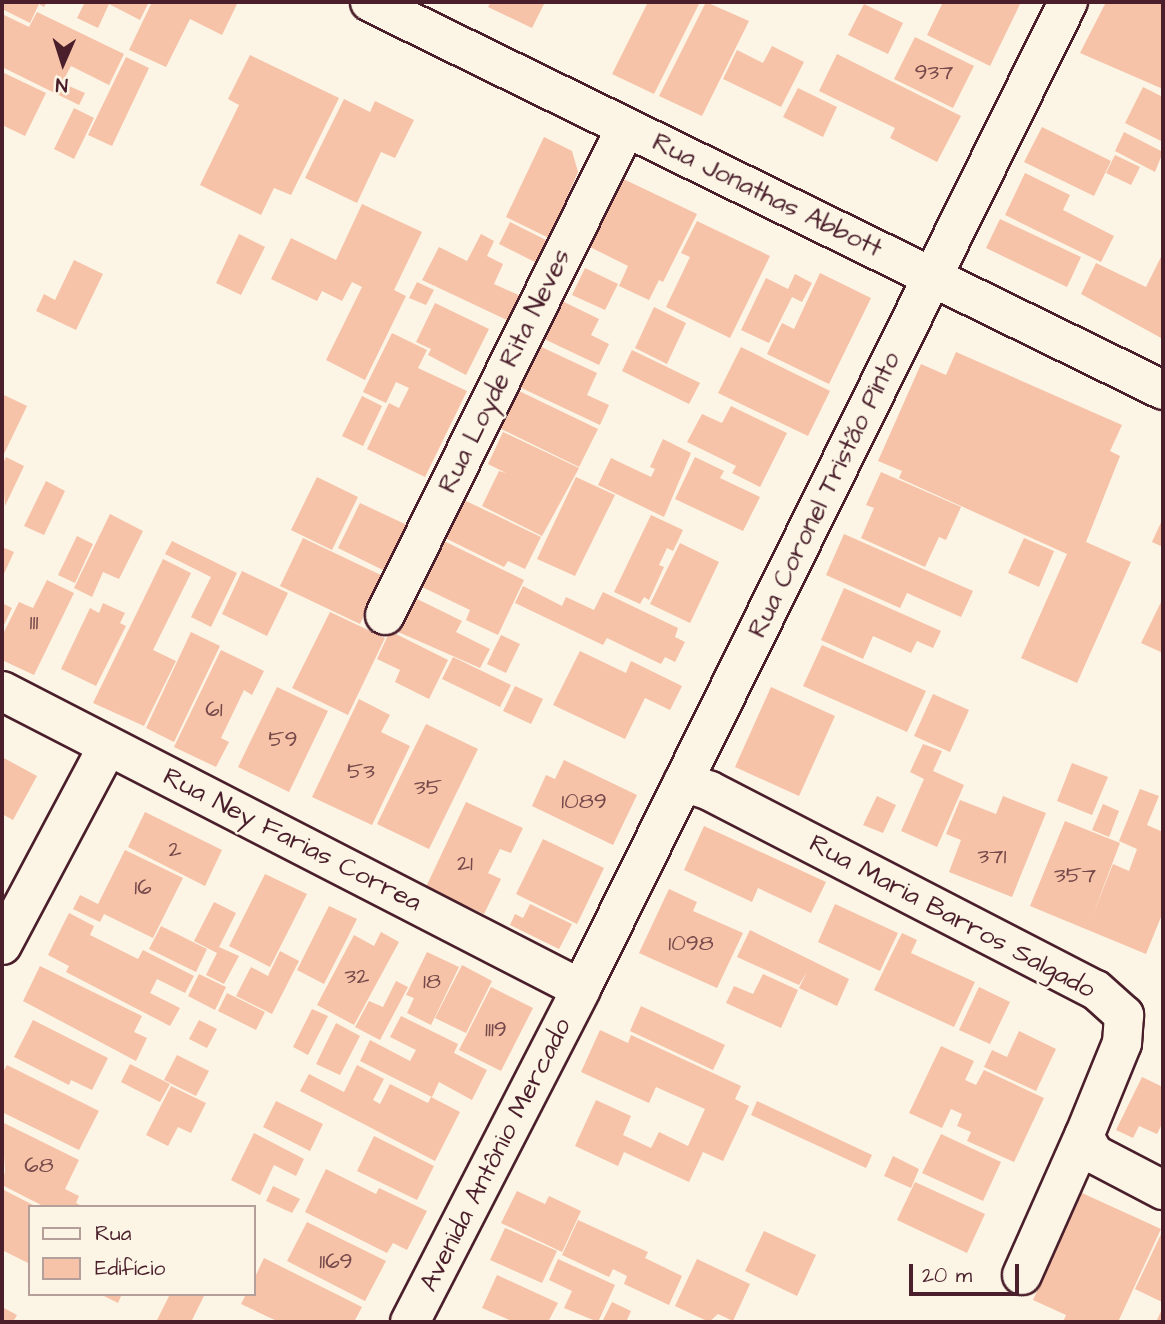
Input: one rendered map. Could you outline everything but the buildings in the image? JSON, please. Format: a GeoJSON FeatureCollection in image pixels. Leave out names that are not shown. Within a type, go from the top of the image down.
{"type":"FeatureCollection","features":[{"type":"Feature","properties":{"kind":"street","name":"Rua Jonathas Abbott"},"geometry":{"type":"LineString","coordinates":[[370,2],[1163,390]]}},
{"type":"Feature","properties":{"kind":"street","name":"Rua Coronel Tristão Pinto"},"geometry":{"type":"LineString","coordinates":[[581,989],[1068,2]]}},
{"type":"Feature","properties":{"kind":"street","name":"Rua Loyde Rita Neves"},"geometry":{"type":"LineString","coordinates":[[385,615],[626,127]]}},
{"type":"Feature","properties":{"kind":"street","name":"Rua Ney Farias Correa"},"geometry":{"type":"LineString","coordinates":[[2,691],[581,989]]}},
{"type":"Feature","properties":{"kind":"street"},"geometry":{"type":"LineString","coordinates":[[2,945],[108,746]]}},
{"type":"Feature","properties":{"kind":"street","name":"Rua Maria Barros Salgado"},"geometry":{"type":"LineString","coordinates":[[683,782],[710,791],[1096,990],[1124,1014],[1122,1043],[1084,1136]]}},
{"type":"Feature","properties":{"kind":"street","name":"Avenida Antônio Mercado"},"geometry":{"type":"LineString","coordinates":[[410,1322],[581,989]]}},
{"type":"Feature","properties":{"kind":"street"},"geometry":{"type":"LineString","coordinates":[[1084,1136],[1094,1153],[1163,1190]]}},
{"type":"Feature","properties":{"kind":"street"},"geometry":{"type":"LineString","coordinates":[[1022,1275],[1084,1136]]}}]}
